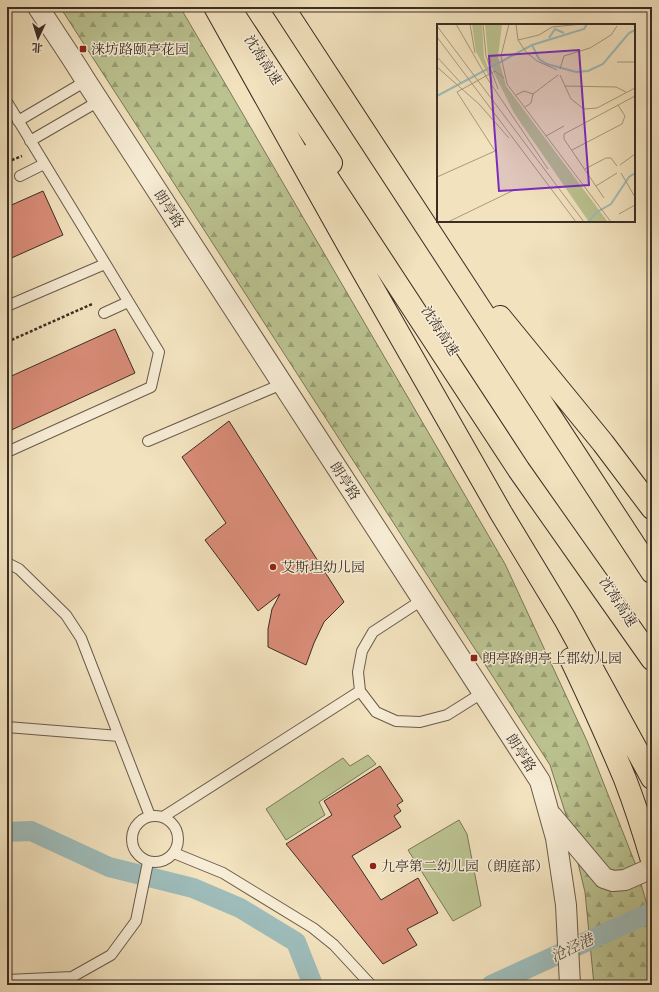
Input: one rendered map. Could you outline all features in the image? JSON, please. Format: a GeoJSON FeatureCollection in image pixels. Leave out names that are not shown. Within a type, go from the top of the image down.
{"type":"FeatureCollection","features":[{"type":"Feature","properties":{"kind":"highway"},"geometry":{"type":"LineString","coordinates":[[215,7],[501,514],[565,619],[652,778]]}},
{"type":"Feature","properties":{"kind":"highway"},"geometry":{"type":"LineString","coordinates":[[215,7],[519,470],[652,659]]}},
{"type":"Feature","properties":{"kind":"highway","name":"沈海高速"},"geometry":{"type":"LineString","coordinates":[[229,7],[652,655]]}},
{"type":"Feature","properties":{"kind":"highway"},"geometry":{"type":"LineString","coordinates":[[283,7],[652,572]]}},
{"type":"Feature","properties":{"kind":"highway"},"geometry":{"type":"LineString","coordinates":[[424,224],[603,443],[652,508]]}},
{"type":"Feature","properties":{"kind":"highway"},"geometry":{"type":"LineString","coordinates":[[501,514],[604,728],[626,781],[651,860]]}},
{"type":"Feature","properties":{"kind":"street","name":"朗亭路"},"geometry":{"type":"LineString","coordinates":[[38,7],[540,782],[556,838],[566,904],[570,984]]}},
{"type":"Feature","properties":{"kind":"street"},"geometry":{"type":"LineString","coordinates":[[549,812],[604,878],[613,881],[625,880],[651,860]]}},
{"type":"Feature","properties":{"kind":"lane"},"geometry":{"type":"LineString","coordinates":[[13,120],[86,82]]}},
{"type":"Feature","properties":{"kind":"lane"},"geometry":{"type":"LineString","coordinates":[[30,141],[99,101]]}},
{"type":"Feature","properties":{"kind":"lane"},"geometry":{"type":"LineString","coordinates":[[7,102],[13,120],[30,141],[158,352],[151,387],[7,452]]}},
{"type":"Feature","properties":{"kind":"lane"},"geometry":{"type":"LineString","coordinates":[[20,176],[44,164]]}},
{"type":"Feature","properties":{"kind":"lane"},"geometry":{"type":"LineString","coordinates":[[7,306],[105,264]]}},
{"type":"Feature","properties":{"kind":"lane"},"geometry":{"type":"LineString","coordinates":[[104,313],[128,302]]}},
{"type":"Feature","properties":{"kind":"lane"},"geometry":{"type":"LineString","coordinates":[[148,442],[282,384]]}},
{"type":"Feature","properties":{"kind":"lane"},"geometry":{"type":"LineString","coordinates":[[7,563],[19,569],[66,615],[81,638],[150,816]]}},
{"type":"Feature","properties":{"kind":"lane"},"geometry":{"type":"LineString","coordinates":[[422,600],[374,632],[362,651],[358,672],[360,691],[376,712],[396,721],[420,722],[447,715],[482,692]]}},
{"type":"Feature","properties":{"kind":"lane"},"geometry":{"type":"LineString","coordinates":[[163,817],[360,691]]}},
{"type":"Feature","properties":{"kind":"lane"},"geometry":{"type":"LineString","coordinates":[[7,726],[119,736]]}},
{"type":"Feature","properties":{"kind":"lane"},"geometry":{"type":"LineString","coordinates":[[150,816],[163,817],[175,826],[178,833],[178,847],[169,858],[162,862],[148,862],[135,853],[132,846],[131,838],[133,830],[143,819],[150,816]]}},
{"type":"Feature","properties":{"kind":"lane"},"geometry":{"type":"LineString","coordinates":[[174,853],[223,872],[313,928],[334,945],[371,985]]}},
{"type":"Feature","properties":{"kind":"lane"},"geometry":{"type":"LineString","coordinates":[[7,980],[72,977],[111,955],[136,921],[148,862]]}},
{"type":"Feature","properties":{"kind":"path"},"geometry":{"type":"LineString","coordinates":[[7,342],[93,304]]}},
{"type":"Feature","properties":{"kind":"green space"},"geometry":{"type":"Polygon","coordinates":[[[60,7],[180,7],[505,564],[587,741],[635,863],[652,922],[652,985],[594,985],[585,892],[567,818],[550,765],[60,7]]]}},
{"type":"Feature","properties":{"kind":"green space"},"geometry":{"type":"Polygon","coordinates":[[[368,755],[376,764],[319,802],[325,815],[286,840],[266,809],[343,758],[350,766],[368,755]]]}},
{"type":"Feature","properties":{"kind":"green space"},"geometry":{"type":"Polygon","coordinates":[[[459,820],[467,834],[481,906],[453,921],[408,850],[459,820]]]}},
{"type":"Feature","properties":{"kind":"building"},"geometry":{"type":"Polygon","coordinates":[[[43,191],[63,235],[7,260],[7,207],[43,191]]]}},
{"type":"Feature","properties":{"kind":"building"},"geometry":{"type":"Polygon","coordinates":[[[115,329],[135,373],[7,432],[7,378],[115,329]]]}},
{"type":"Feature","properties":{"kind":"building","name":"艾斯坦幼儿园"},"geometry":{"type":"Polygon","coordinates":[[[229,421],[344,602],[324,622],[306,665],[268,647],[268,629],[272,609],[280,594],[258,611],[205,540],[226,523],[182,457],[229,421]]]}},
{"type":"Feature","properties":{"kind":"building"},"geometry":{"type":"Polygon","coordinates":[[[380,766],[403,801],[397,805],[401,811],[394,816],[401,827],[352,856],[381,900],[418,878],[438,913],[407,929],[417,945],[383,964],[286,844],[332,815],[324,801],[380,766]]]}},
{"type":"Feature","properties":{"kind":"waterway"},"geometry":{"type":"LineString","coordinates":[[7,832],[31,831],[109,867],[193,888],[240,908],[296,942],[313,985]]}},
{"type":"Feature","properties":{"kind":"waterway","name":"沧泾港"},"geometry":{"type":"LineString","coordinates":[[491,985],[652,912]]}},
{"type":"Feature","properties":{"kind":"place","name":"涞坊路颐亭花园"},"geometry":{"type":"Point","coordinates":[83,49]}},
{"type":"Feature","properties":{"kind":"place","name":"艾斯坦幼儿园"},"geometry":{"type":"Point","coordinates":[273,567]}},
{"type":"Feature","properties":{"kind":"place","name":"朗亭路朗亭上郡幼儿园"},"geometry":{"type":"Point","coordinates":[474,658]}},
{"type":"Feature","properties":{"kind":"place","name":"九亭第二幼儿园（朗庭部）"},"geometry":{"type":"Point","coordinates":[373,866]}}]}
